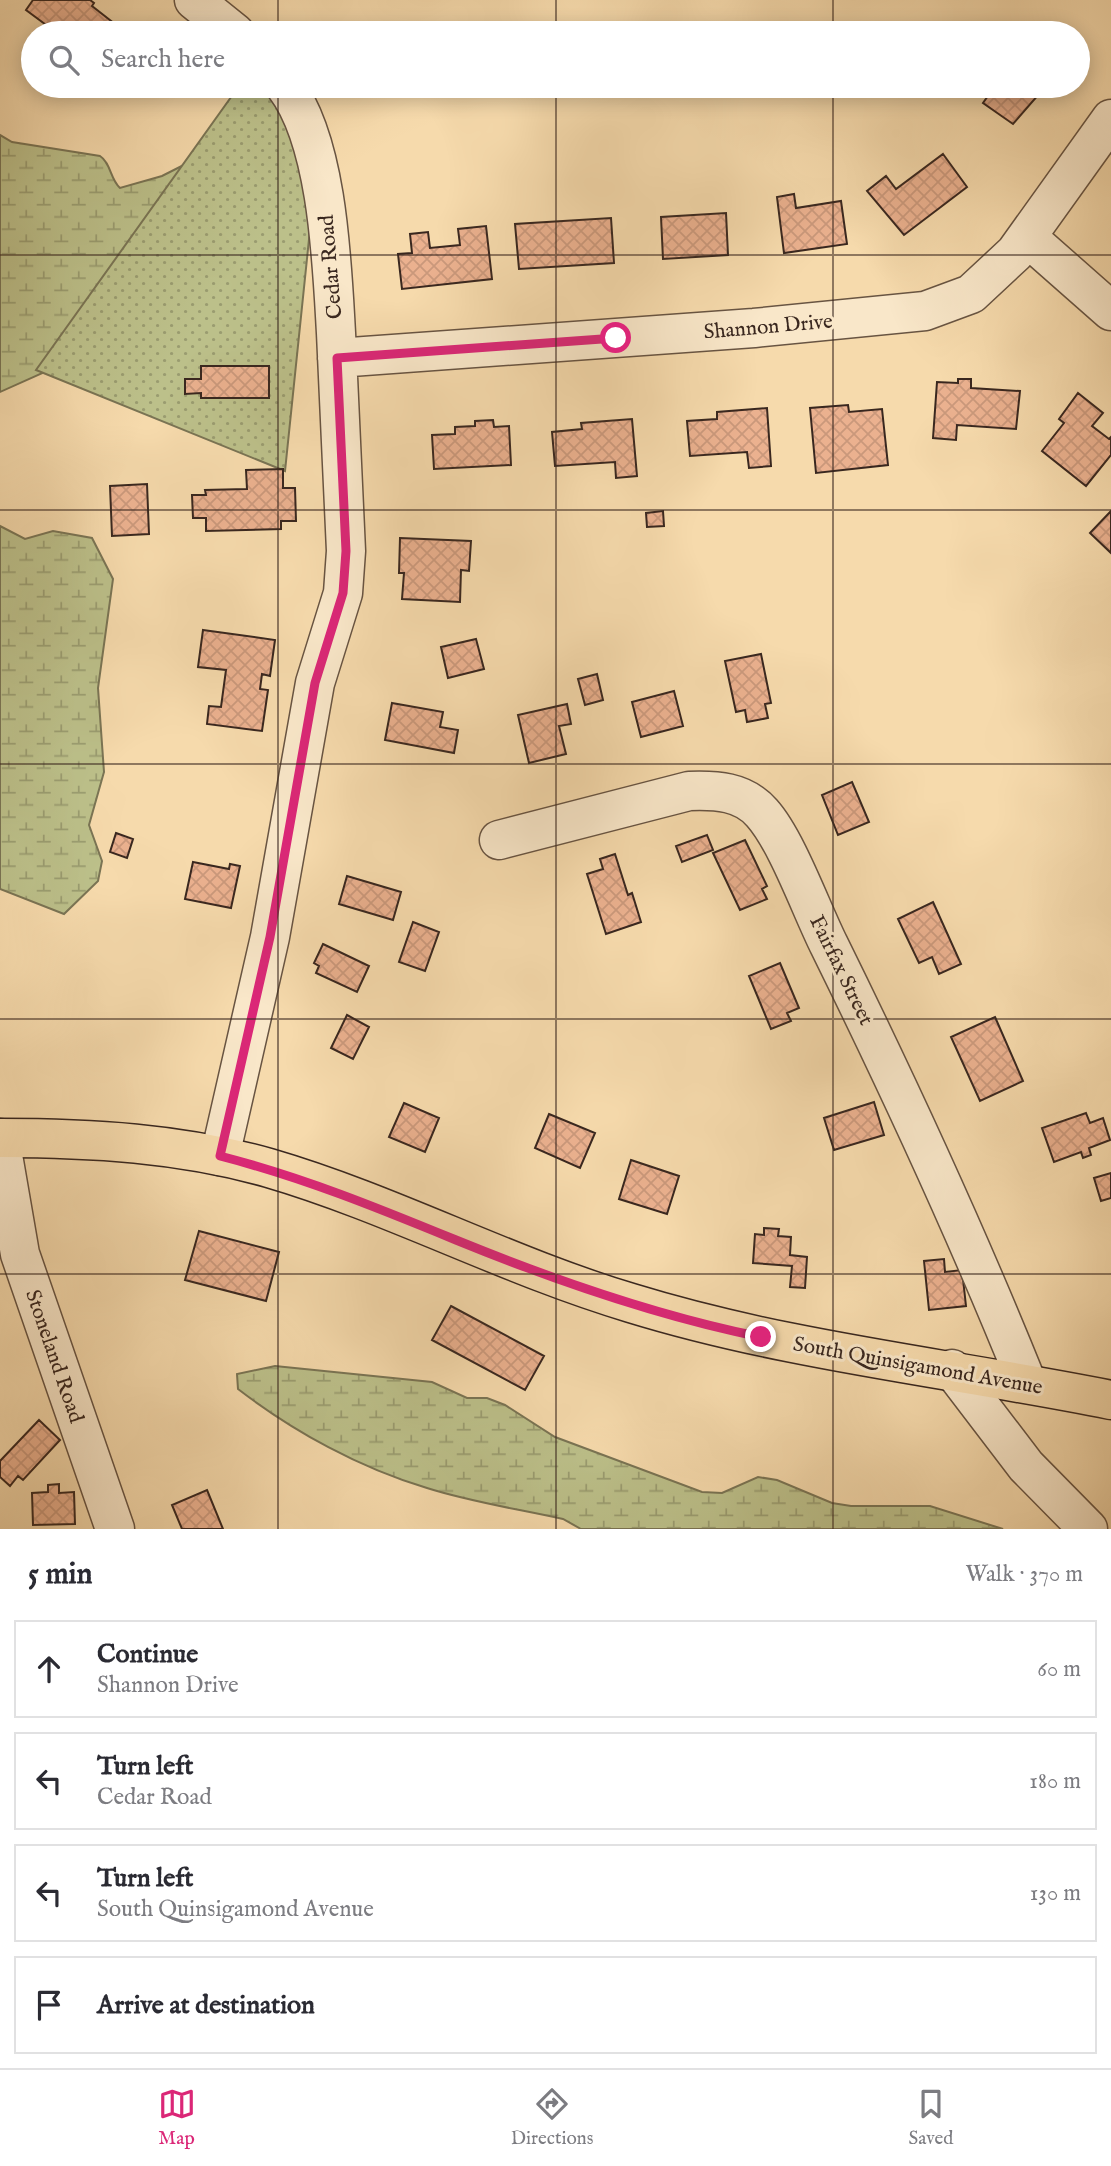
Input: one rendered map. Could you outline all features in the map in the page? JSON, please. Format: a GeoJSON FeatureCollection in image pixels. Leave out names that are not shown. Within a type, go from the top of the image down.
{"type":"FeatureCollection","features":[{"type":"Feature","properties":{"kind":"main road","name":"South Quinsigamond Avenue"},"geometry":{"type":"LineString","coordinates":[[0,1138],[137,1143],[220,1156],[325,1186],[531,1269],[670,1315],[750,1335],[952,1369],[1111,1400]]}},
{"type":"Feature","properties":{"kind":"street"},"geometry":{"type":"LineString","coordinates":[[194,0],[220,21]]}},
{"type":"Feature","properties":{"kind":"street","name":"Cedar Road"},"geometry":{"type":"LineString","coordinates":[[220,1156],[270,937],[315,683],[343,593],[346,551],[331,250],[323,198],[305,126],[291,98]]}},
{"type":"Feature","properties":{"kind":"street","name":"Shannon Drive"},"geometry":{"type":"LineString","coordinates":[[337,358],[754,328],[925,311],[971,293],[1016,253],[1111,119]]}},
{"type":"Feature","properties":{"kind":"street"},"geometry":{"type":"LineString","coordinates":[[1027,237],[1111,311]]}},
{"type":"Feature","properties":{"kind":"street","name":"Fairfax Street"},"geometry":{"type":"LineString","coordinates":[[499,840],[689,791],[719,790],[749,802],[761,811],[796,875],[913,1118],[981,1268],[1027,1383]]}},
{"type":"Feature","properties":{"kind":"street","name":"Stoneland Road"},"geometry":{"type":"LineString","coordinates":[[0,1138],[20,1254],[115,1529]]}},
{"type":"Feature","properties":{"kind":"street"},"geometry":{"type":"LineString","coordinates":[[952,1369],[1026,1466],[1088,1529]]}},
{"type":"Feature","properties":{"kind":"green space"},"geometry":{"type":"Polygon","coordinates":[[[230,98],[276,98],[314,191],[285,471],[36,370],[230,98]]]}},
{"type":"Feature","properties":{"kind":"green space"},"geometry":{"type":"Polygon","coordinates":[[[247,133],[56,367],[0,392],[0,135],[12,142],[100,156],[120,188],[162,176],[247,133]]]}},
{"type":"Feature","properties":{"kind":"green space"},"geometry":{"type":"Polygon","coordinates":[[[0,526],[25,539],[53,531],[92,538],[113,579],[98,688],[104,772],[89,825],[102,861],[98,881],[64,914],[0,889],[0,526]]]}},
{"type":"Feature","properties":{"kind":"green space"},"geometry":{"type":"Polygon","coordinates":[[[275,1366],[432,1382],[467,1398],[487,1398],[505,1405],[555,1437],[702,1492],[722,1493],[758,1477],[777,1480],[832,1503],[851,1506],[930,1506],[1003,1529],[581,1529],[563,1519],[444,1493],[402,1480],[328,1447],[282,1420],[238,1389],[237,1374],[275,1366]]]}},
{"type":"Feature","properties":{"kind":"building"},"geometry":{"type":"Polygon","coordinates":[[[33,0],[90,0],[94,3],[92,6],[111,21],[41,21],[26,10],[33,0]]]}},
{"type":"Feature","properties":{"kind":"building"},"geometry":{"type":"Polygon","coordinates":[[[987,98],[1036,98],[1013,124],[983,103],[987,98]]]}},
{"type":"Feature","properties":{"kind":"building"},"geometry":{"type":"Polygon","coordinates":[[[943,154],[967,187],[904,235],[867,191],[886,176],[896,189],[943,154]]]}},
{"type":"Feature","properties":{"kind":"building"},"geometry":{"type":"Polygon","coordinates":[[[794,194],[796,208],[841,201],[847,244],[784,253],[777,197],[794,194]]]}},
{"type":"Feature","properties":{"kind":"building"},"geometry":{"type":"Polygon","coordinates":[[[726,213],[728,255],[663,259],[661,217],[726,213]]]}},
{"type":"Feature","properties":{"kind":"building"},"geometry":{"type":"Polygon","coordinates":[[[611,218],[614,263],[519,269],[515,224],[611,218]]]}},
{"type":"Feature","properties":{"kind":"building"},"geometry":{"type":"Polygon","coordinates":[[[486,226],[492,279],[402,289],[398,254],[412,253],[410,234],[428,232],[430,248],[460,245],[458,229],[486,226]]]}},
{"type":"Feature","properties":{"kind":"building"},"geometry":{"type":"Polygon","coordinates":[[[201,366],[269,366],[269,398],[201,398],[201,393],[185,394],[185,379],[201,379],[201,366]]]}},
{"type":"Feature","properties":{"kind":"building"},"geometry":{"type":"Polygon","coordinates":[[[958,379],[971,379],[971,388],[1020,391],[1016,429],[957,425],[956,440],[933,438],[937,382],[958,383],[958,379]]]}},
{"type":"Feature","properties":{"kind":"building"},"geometry":{"type":"Polygon","coordinates":[[[1078,393],[1103,413],[1092,426],[1109,439],[1111,437],[1111,455],[1086,486],[1042,451],[1064,423],[1059,419],[1078,393]]]}},
{"type":"Feature","properties":{"kind":"building"},"geometry":{"type":"Polygon","coordinates":[[[848,405],[849,412],[882,409],[888,465],[816,473],[810,408],[848,405]]]}},
{"type":"Feature","properties":{"kind":"building"},"geometry":{"type":"Polygon","coordinates":[[[767,408],[771,466],[749,468],[747,452],[690,456],[687,421],[717,419],[717,412],[767,408]]]}},
{"type":"Feature","properties":{"kind":"building"},"geometry":{"type":"Polygon","coordinates":[[[632,419],[637,476],[616,478],[615,462],[555,466],[552,432],[582,429],[581,423],[632,419]]]}},
{"type":"Feature","properties":{"kind":"building"},"geometry":{"type":"Polygon","coordinates":[[[493,420],[494,427],[509,426],[511,465],[434,469],[432,435],[455,434],[455,427],[475,426],[475,421],[493,420]]]}},
{"type":"Feature","properties":{"kind":"building"},"geometry":{"type":"Polygon","coordinates":[[[283,469],[283,488],[295,488],[296,521],[281,521],[281,529],[206,531],[206,518],[193,518],[192,495],[206,495],[205,490],[247,489],[246,470],[283,469]]]}},
{"type":"Feature","properties":{"kind":"building"},"geometry":{"type":"Polygon","coordinates":[[[147,484],[149,534],[112,536],[110,486],[147,484]]]}},
{"type":"Feature","properties":{"kind":"building"},"geometry":{"type":"Polygon","coordinates":[[[663,511],[664,526],[647,527],[646,513],[663,511]]]}},
{"type":"Feature","properties":{"kind":"building"},"geometry":{"type":"Polygon","coordinates":[[[1111,511],[1111,553],[1090,533],[1111,511]]]}},
{"type":"Feature","properties":{"kind":"building"},"geometry":{"type":"Polygon","coordinates":[[[400,538],[471,541],[469,571],[461,570],[460,602],[402,599],[404,573],[399,573],[400,538]]]}},
{"type":"Feature","properties":{"kind":"building"},"geometry":{"type":"Polygon","coordinates":[[[203,630],[275,640],[270,676],[262,674],[260,689],[268,690],[262,731],[207,724],[209,706],[221,707],[226,670],[198,667],[203,630]]]}},
{"type":"Feature","properties":{"kind":"building"},"geometry":{"type":"Polygon","coordinates":[[[476,639],[484,669],[448,678],[441,647],[476,639]]]}},
{"type":"Feature","properties":{"kind":"building"},"geometry":{"type":"Polygon","coordinates":[[[761,654],[771,703],[765,704],[768,718],[747,722],[745,710],[736,712],[725,661],[761,654]]]}},
{"type":"Feature","properties":{"kind":"building"},"geometry":{"type":"Polygon","coordinates":[[[597,674],[603,700],[585,705],[578,679],[597,674]]]}},
{"type":"Feature","properties":{"kind":"building"},"geometry":{"type":"Polygon","coordinates":[[[674,691],[683,726],[641,737],[632,702],[674,691]]]}},
{"type":"Feature","properties":{"kind":"building"},"geometry":{"type":"Polygon","coordinates":[[[392,703],[443,712],[440,727],[458,730],[454,753],[385,740],[392,703]]]}},
{"type":"Feature","properties":{"kind":"building"},"geometry":{"type":"Polygon","coordinates":[[[567,704],[571,724],[559,726],[566,754],[529,763],[518,715],[567,704]]]}},
{"type":"Feature","properties":{"kind":"building"},"geometry":{"type":"Polygon","coordinates":[[[852,782],[869,822],[838,835],[822,795],[852,782]]]}},
{"type":"Feature","properties":{"kind":"building"},"geometry":{"type":"Polygon","coordinates":[[[116,833],[133,839],[127,858],[110,852],[116,833]]]}},
{"type":"Feature","properties":{"kind":"building"},"geometry":{"type":"Polygon","coordinates":[[[707,835],[713,850],[682,862],[676,846],[707,835]]]}},
{"type":"Feature","properties":{"kind":"building"},"geometry":{"type":"Polygon","coordinates":[[[745,840],[767,886],[762,889],[767,899],[740,910],[713,853],[745,840]]]}},
{"type":"Feature","properties":{"kind":"building"},"geometry":{"type":"Polygon","coordinates":[[[615,854],[628,895],[632,893],[641,922],[606,934],[587,874],[603,869],[600,859],[615,854]]]}},
{"type":"Feature","properties":{"kind":"building"},"geometry":{"type":"Polygon","coordinates":[[[193,862],[229,869],[230,864],[240,866],[231,908],[185,899],[193,862]]]}},
{"type":"Feature","properties":{"kind":"building"},"geometry":{"type":"Polygon","coordinates":[[[347,876],[401,892],[393,920],[339,904],[347,876]]]}},
{"type":"Feature","properties":{"kind":"building"},"geometry":{"type":"Polygon","coordinates":[[[933,902],[961,964],[939,974],[932,957],[919,963],[898,919],[933,902]]]}},
{"type":"Feature","properties":{"kind":"building"},"geometry":{"type":"Polygon","coordinates":[[[413,922],[439,932],[425,971],[399,962],[413,922]]]}},
{"type":"Feature","properties":{"kind":"building"},"geometry":{"type":"Polygon","coordinates":[[[323,944],[369,966],[357,992],[316,973],[319,966],[314,963],[323,944]]]}},
{"type":"Feature","properties":{"kind":"building"},"geometry":{"type":"Polygon","coordinates":[[[780,963],[799,1008],[787,1013],[791,1021],[771,1029],[749,976],[780,963]]]}},
{"type":"Feature","properties":{"kind":"building"},"geometry":{"type":"Polygon","coordinates":[[[347,1015],[369,1027],[353,1059],[331,1048],[347,1015]]]}},
{"type":"Feature","properties":{"kind":"building"},"geometry":{"type":"Polygon","coordinates":[[[995,1017],[1023,1081],[980,1101],[951,1037],[995,1017]]]}},
{"type":"Feature","properties":{"kind":"building"},"geometry":{"type":"Polygon","coordinates":[[[874,1102],[884,1135],[834,1150],[824,1118],[874,1102]]]}},
{"type":"Feature","properties":{"kind":"building"},"geometry":{"type":"Polygon","coordinates":[[[404,1103],[439,1118],[425,1152],[389,1137],[404,1103]]]}},
{"type":"Feature","properties":{"kind":"building"},"geometry":{"type":"Polygon","coordinates":[[[1086,1113],[1090,1123],[1103,1118],[1110,1140],[1089,1148],[1091,1155],[1083,1158],[1081,1152],[1054,1162],[1042,1128],[1086,1113]]]}},
{"type":"Feature","properties":{"kind":"building"},"geometry":{"type":"Polygon","coordinates":[[[549,1114],[595,1133],[580,1168],[535,1148],[549,1114]]]}},
{"type":"Feature","properties":{"kind":"building"},"geometry":{"type":"Polygon","coordinates":[[[631,1160],[679,1176],[667,1214],[619,1199],[631,1160]]]}},
{"type":"Feature","properties":{"kind":"building"},"geometry":{"type":"Polygon","coordinates":[[[1111,1173],[1111,1198],[1101,1201],[1094,1178],[1111,1173]]]}},
{"type":"Feature","properties":{"kind":"building"},"geometry":{"type":"Polygon","coordinates":[[[764,1228],[779,1229],[778,1236],[791,1237],[790,1255],[807,1257],[805,1288],[790,1287],[792,1266],[753,1263],[755,1234],[764,1235],[764,1228]]]}},
{"type":"Feature","properties":{"kind":"building"},"geometry":{"type":"Polygon","coordinates":[[[199,1231],[279,1252],[266,1301],[185,1280],[199,1231]]]}},
{"type":"Feature","properties":{"kind":"building"},"geometry":{"type":"Polygon","coordinates":[[[944,1259],[945,1272],[962,1270],[966,1306],[929,1310],[924,1261],[944,1259]]]}},
{"type":"Feature","properties":{"kind":"building"},"geometry":{"type":"Polygon","coordinates":[[[451,1306],[544,1356],[525,1390],[432,1340],[451,1306]]]}},
{"type":"Feature","properties":{"kind":"building"},"geometry":{"type":"Polygon","coordinates":[[[39,1420],[60,1440],[23,1480],[18,1476],[10,1486],[0,1477],[0,1461],[39,1420]]]}},
{"type":"Feature","properties":{"kind":"building"},"geometry":{"type":"Polygon","coordinates":[[[59,1484],[59,1493],[74,1492],[75,1524],[33,1525],[32,1493],[48,1492],[48,1485],[59,1484]]]}},
{"type":"Feature","properties":{"kind":"building"},"geometry":{"type":"Polygon","coordinates":[[[207,1490],[223,1529],[182,1529],[172,1505],[207,1490]]]}},
{"type":"Feature","properties":{"kind":"route"},"geometry":{"type":"LineString","coordinates":[[616,338],[337,358],[346,551],[343,593],[315,683],[270,937],[220,1156],[325,1186],[456,1240],[627,1302],[717,1328],[761,1337]]}}]}
